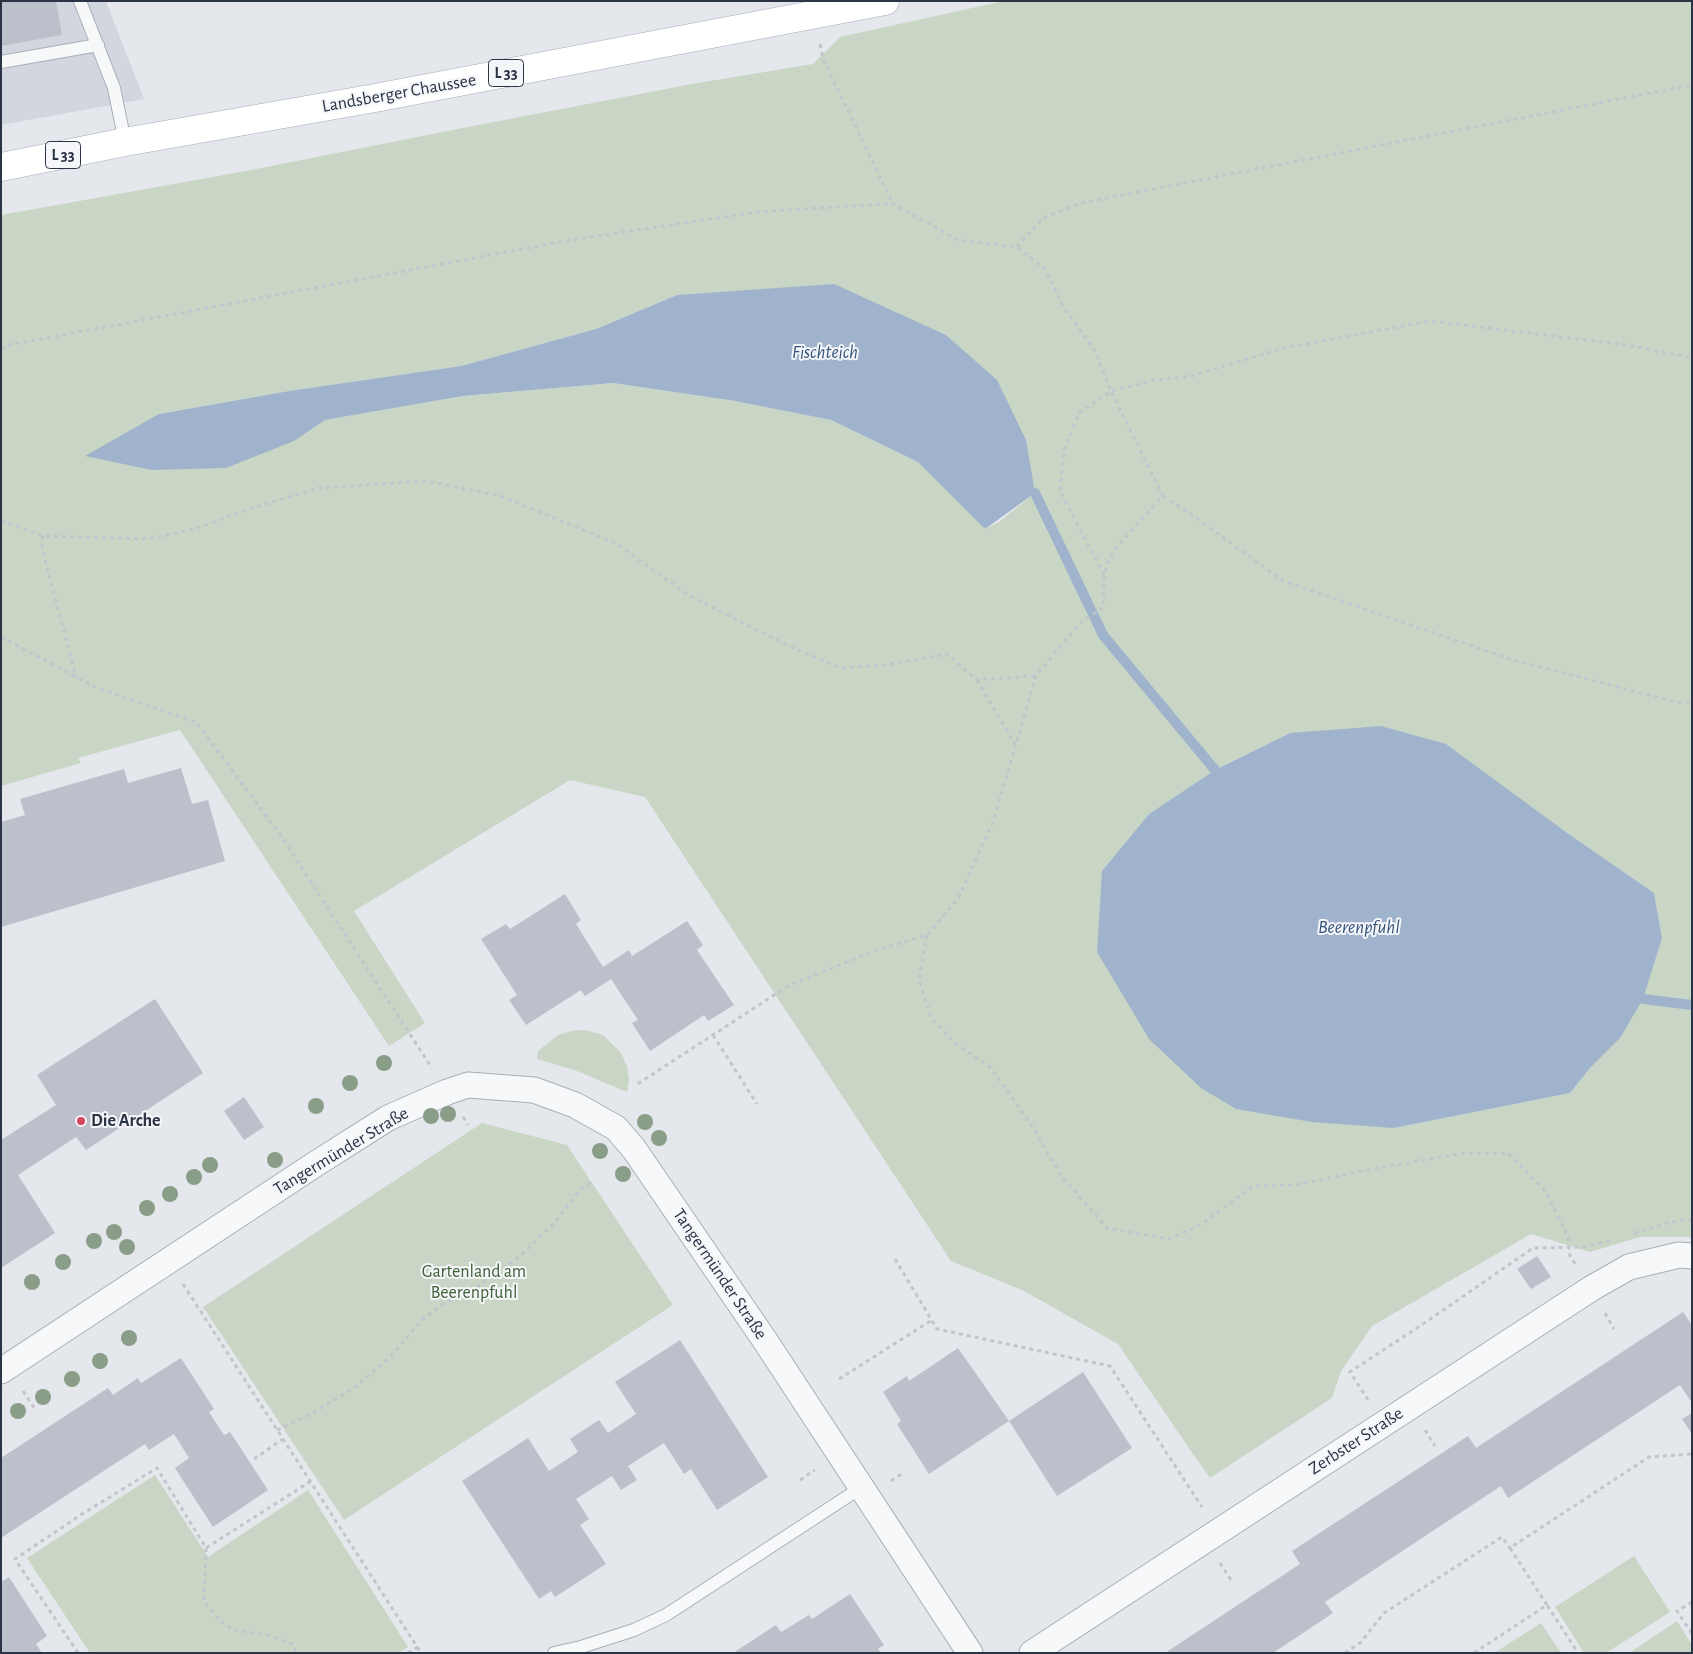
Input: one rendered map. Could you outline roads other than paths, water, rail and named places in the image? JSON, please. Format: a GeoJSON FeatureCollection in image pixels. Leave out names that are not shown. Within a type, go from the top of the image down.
{"type":"FeatureCollection","features":[{"type":"Feature","properties":{"kind":"main road","name":"Landsberger Chaussee"},"geometry":{"type":"LineString","coordinates":[[1,167],[126,142],[375,98],[885,1]]}},
{"type":"Feature","properties":{"kind":"street","name":"Tangermünder Straße"},"geometry":{"type":"LineString","coordinates":[[1,1371],[388,1118],[447,1092],[468,1086],[534,1090],[575,1105],[616,1128],[634,1149],[862,1487],[970,1653]]}},
{"type":"Feature","properties":{"kind":"street","name":"Zerbster Straße"},"geometry":{"type":"LineString","coordinates":[[1032,1653],[1592,1288],[1629,1266],[1679,1255],[1692,1256]]}},
{"type":"Feature","properties":{"kind":"lane"},"geometry":{"type":"LineString","coordinates":[[80,1],[114,88],[126,142]]}},
{"type":"Feature","properties":{"kind":"lane"},"geometry":{"type":"LineString","coordinates":[[1,62],[98,45]]}},
{"type":"Feature","properties":{"kind":"lane"},"geometry":{"type":"LineString","coordinates":[[554,1653],[581,1647],[634,1630],[666,1615],[862,1487]]}},
{"type":"Feature","properties":{"kind":"water","name":"Fischteich"},"geometry":{"type":"Polygon","coordinates":[[[834,284],[946,335],[997,380],[1026,440],[1035,493],[985,529],[918,462],[831,420],[735,401],[613,383],[463,396],[325,420],[294,441],[226,468],[152,470],[85,456],[159,414],[289,391],[461,366],[596,329],[677,295],[834,284]]]}},
{"type":"Feature","properties":{"kind":"water","name":"Beerenpfuhl"},"geometry":{"type":"Polygon","coordinates":[[[1381,726],[1446,744],[1563,830],[1654,893],[1662,938],[1643,999],[1620,1038],[1590,1068],[1570,1093],[1394,1128],[1312,1122],[1236,1109],[1201,1088],[1149,1039],[1097,952],[1102,871],[1149,814],[1215,770],[1290,733],[1381,726]]]}},
{"type":"Feature","properties":{"kind":"waterway"},"geometry":{"type":"LineString","coordinates":[[1035,493],[1103,635],[1215,770]]}},
{"type":"Feature","properties":{"kind":"waterway"},"geometry":{"type":"LineString","coordinates":[[1643,999],[1692,1005]]}},
{"type":"Feature","properties":{"kind":"place","name":"Die Arche"},"geometry":{"type":"Point","coordinates":[81,1121]}},
{"type":"Feature","properties":{"kind":"park label","name":"Gartenland am Beerenpfuhl"},"geometry":{"type":"Point","coordinates":[474,1282]}}]}
